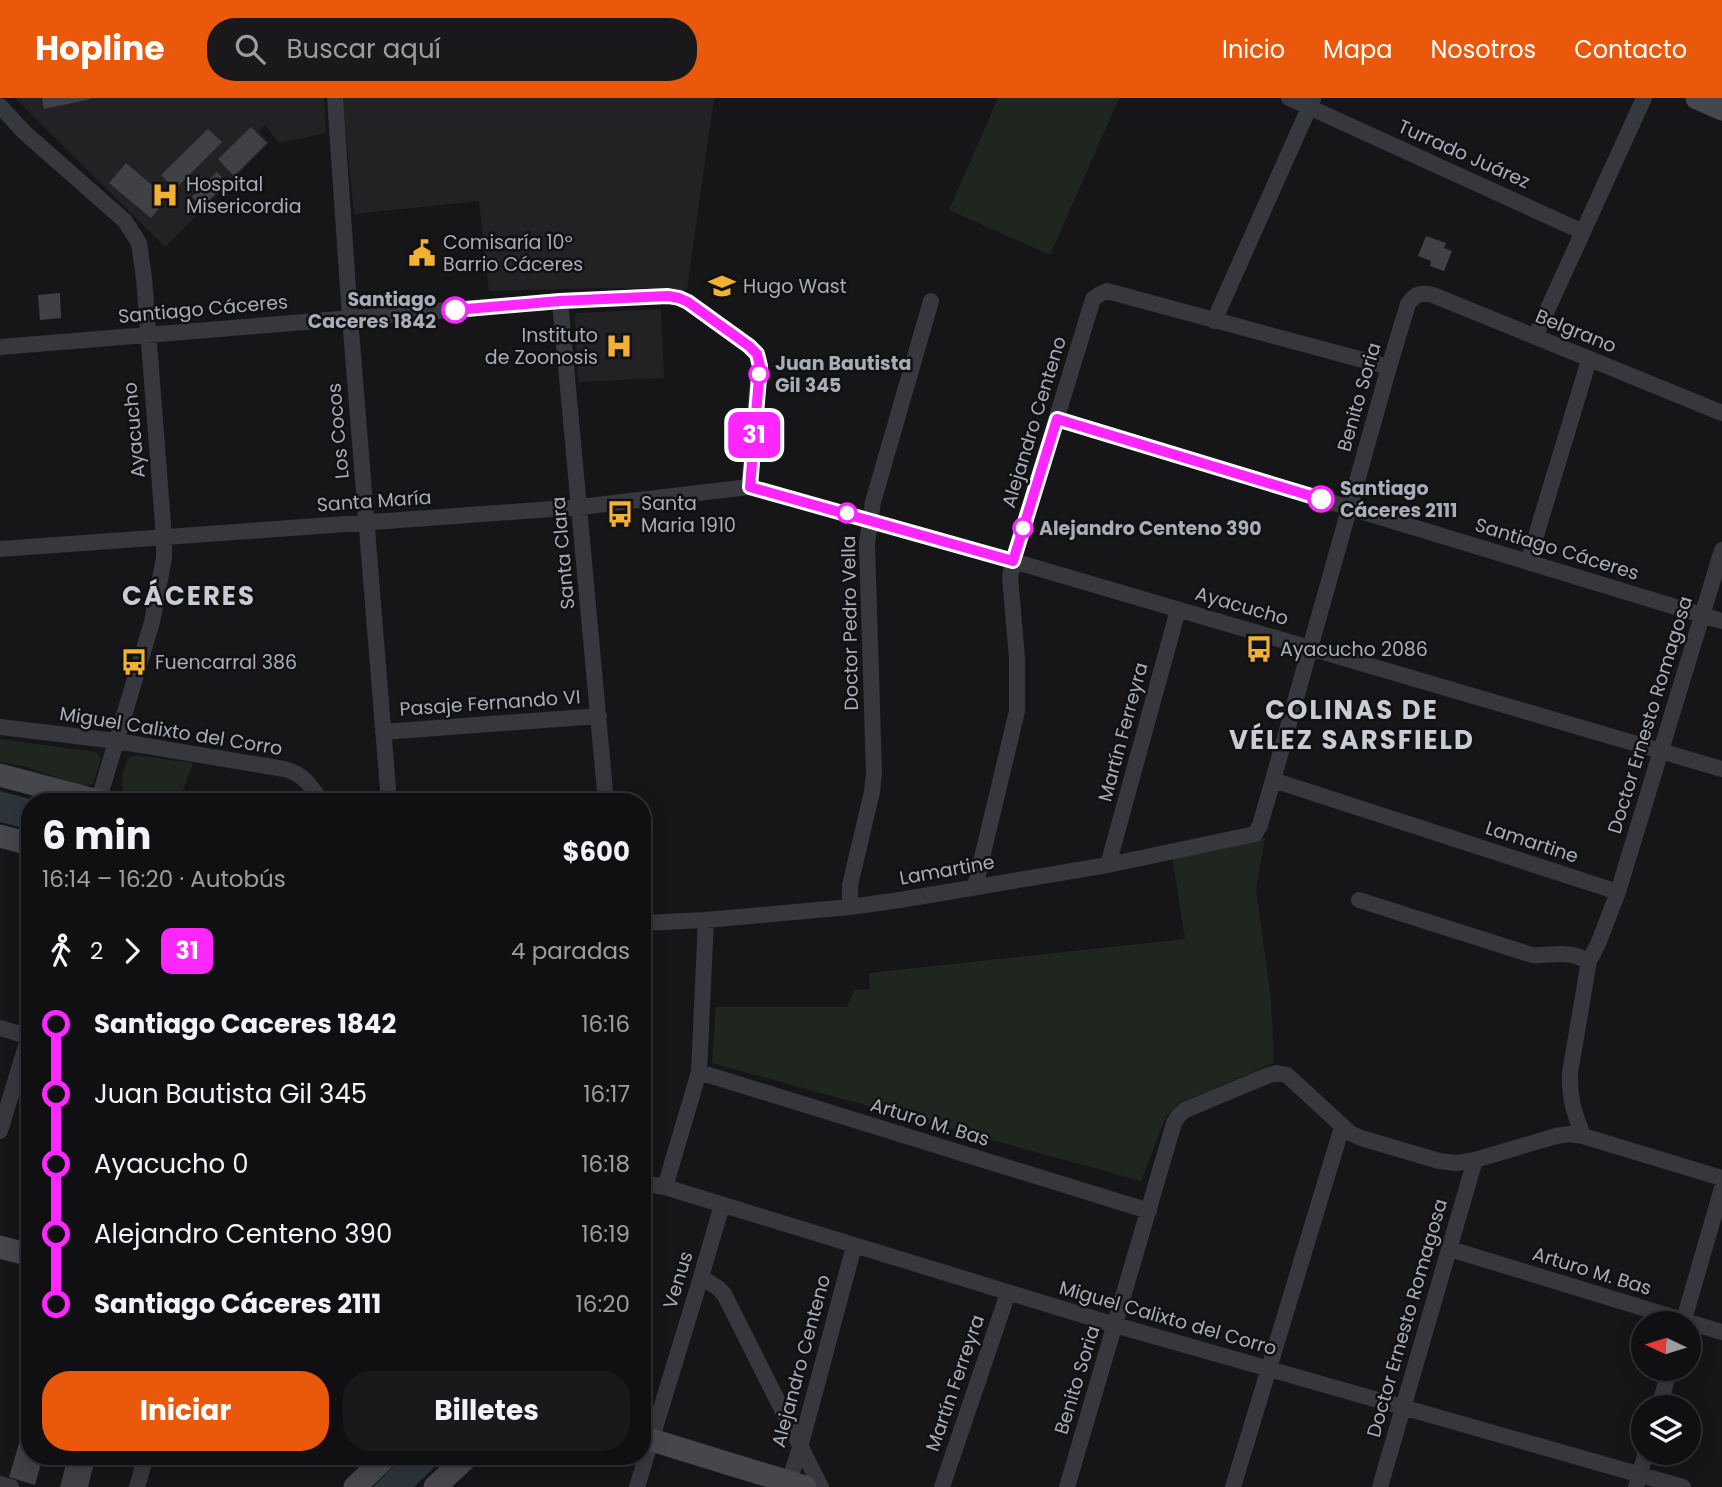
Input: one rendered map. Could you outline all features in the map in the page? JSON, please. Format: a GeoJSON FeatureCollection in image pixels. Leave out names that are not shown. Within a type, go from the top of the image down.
{"type":"FeatureCollection","features":[{"type":"Feature","properties":{"kind":"main road"},"geometry":{"type":"LineString","coordinates":[[1697,98],[1722,109]]}},
{"type":"Feature","properties":{"kind":"main road"},"geometry":{"type":"LineString","coordinates":[[0,775],[69,793]]}},
{"type":"Feature","properties":{"kind":"main road"},"geometry":{"type":"LineString","coordinates":[[0,835],[21,841]]}},
{"type":"Feature","properties":{"kind":"main road"},"geometry":{"type":"LineString","coordinates":[[0,1247],[21,1253]]}},
{"type":"Feature","properties":{"kind":"main road"},"geometry":{"type":"LineString","coordinates":[[651,1440],[794,1485]]}},
{"type":"Feature","properties":{"kind":"main road"},"geometry":{"type":"LineString","coordinates":[[355,1487],[378,1465]]}},
{"type":"Feature","properties":{"kind":"main road"},"geometry":{"type":"LineString","coordinates":[[435,1487],[458,1465]]}},
{"type":"Feature","properties":{"kind":"street","name":"Los Cocos"},"geometry":{"type":"LineString","coordinates":[[335,98],[388,793]]}},
{"type":"Feature","properties":{"kind":"street","name":"Turrado Juárez"},"geometry":{"type":"LineString","coordinates":[[1290,98],[1312,103],[1583,232]]}},
{"type":"Feature","properties":{"kind":"street"},"geometry":{"type":"LineString","coordinates":[[1535,337],[1644,98]]}},
{"type":"Feature","properties":{"kind":"street"},"geometry":{"type":"LineString","coordinates":[[1312,103],[1214,321],[1389,367]]}},
{"type":"Feature","properties":{"kind":"street","name":"Ayacucho"},"geometry":{"type":"LineString","coordinates":[[0,106],[24,132],[124,221],[139,243],[141,254],[164,558],[152,622],[102,793]]}},
{"type":"Feature","properties":{"kind":"street","name":"Alejandro Centeno"},"geometry":{"type":"LineString","coordinates":[[975,887],[1017,711],[1017,658],[1010,577],[1013,561],[1093,299],[1107,292],[1214,321]]}},
{"type":"Feature","properties":{"kind":"street","name":"Belgrano"},"geometry":{"type":"LineString","coordinates":[[1414,296],[1423,293],[1433,295],[1722,413]]}},
{"type":"Feature","properties":{"kind":"street","name":"Santiago Cáceres"},"geometry":{"type":"LineString","coordinates":[[0,347],[560,301],[668,296],[679,298],[757,354],[760,366],[750,487]]}},
{"type":"Feature","properties":{"kind":"street","name":"Benito Soria"},"geometry":{"type":"LineString","coordinates":[[1255,834],[1273,780],[1389,367],[1408,304],[1414,296]]}},
{"type":"Feature","properties":{"kind":"street","name":"Santa Clara"},"geometry":{"type":"LineString","coordinates":[[560,301],[605,793]]}},
{"type":"Feature","properties":{"kind":"street","name":"Doctor Pedro Vella"},"geometry":{"type":"LineString","coordinates":[[850,907],[850,885],[874,774],[867,543],[869,519],[931,301]]}},
{"type":"Feature","properties":{"kind":"street"},"geometry":{"type":"LineString","coordinates":[[1528,562],[1589,360]]}},
{"type":"Feature","properties":{"kind":"street","name":"Santiago Cáceres"},"geometry":{"type":"LineString","coordinates":[[1057,419],[1722,621]]}},
{"type":"Feature","properties":{"kind":"street","name":"Ayacucho"},"geometry":{"type":"LineString","coordinates":[[750,487],[869,519],[1722,769]]}},
{"type":"Feature","properties":{"kind":"street","name":"Santa María"},"geometry":{"type":"LineString","coordinates":[[0,550],[580,507],[750,487]]}},
{"type":"Feature","properties":{"kind":"street","name":"Doctor Ernesto Romagosa"},"geometry":{"type":"LineString","coordinates":[[1583,1136],[1569,1091],[1589,961],[1618,892],[1722,550]]}},
{"type":"Feature","properties":{"kind":"street","name":"Martín Ferreyra"},"geometry":{"type":"LineString","coordinates":[[1108,865],[1178,610]]}},
{"type":"Feature","properties":{"kind":"street","name":"Pasaje Fernando VI"},"geometry":{"type":"LineString","coordinates":[[383,732],[599,716]]}},
{"type":"Feature","properties":{"kind":"street","name":"Miguel Calixto del Corro"},"geometry":{"type":"LineString","coordinates":[[0,727],[117,741],[295,772],[304,778],[315,793]]}},
{"type":"Feature","properties":{"kind":"street","name":"Lamartine"},"geometry":{"type":"LineString","coordinates":[[1273,780],[1618,892]]}},
{"type":"Feature","properties":{"kind":"street","name":"Lamartine"},"geometry":{"type":"LineString","coordinates":[[651,923],[850,907],[1108,865],[1255,834]]}},
{"type":"Feature","properties":{"kind":"street"},"geometry":{"type":"LineString","coordinates":[[1359,900],[1532,955],[1572,954],[1589,961]]}},
{"type":"Feature","properties":{"kind":"street"},"geometry":{"type":"LineString","coordinates":[[665,1187],[699,1072],[706,920]]}},
{"type":"Feature","properties":{"kind":"street"},"geometry":{"type":"LineString","coordinates":[[0,1028],[21,1034]]}},
{"type":"Feature","properties":{"kind":"street"},"geometry":{"type":"LineString","coordinates":[[0,1132],[21,1062]]}},
{"type":"Feature","properties":{"kind":"street","name":"Arturo M. Bas"},"geometry":{"type":"LineString","coordinates":[[699,1072],[1149,1211]]}},
{"type":"Feature","properties":{"kind":"street","name":"Benito Soria"},"geometry":{"type":"LineString","coordinates":[[1066,1487],[1174,1123],[1179,1115],[1185,1110],[1277,1073],[1287,1074],[1342,1127]]}},
{"type":"Feature","properties":{"kind":"street"},"geometry":{"type":"LineString","coordinates":[[1233,1487],[1342,1127],[1360,1138],[1439,1161],[1456,1163],[1569,1134],[1722,1178]]}},
{"type":"Feature","properties":{"kind":"street","name":"Doctor Ernesto Romagosa"},"geometry":{"type":"LineString","coordinates":[[1380,1487],[1475,1160]]}},
{"type":"Feature","properties":{"kind":"street","name":"Miguel Calixto del Corro"},"geometry":{"type":"LineString","coordinates":[[651,1185],[1115,1325],[1403,1407],[1638,1481],[1683,1487]]}},
{"type":"Feature","properties":{"kind":"street"},"geometry":{"type":"LineString","coordinates":[[1687,1311],[1722,1188]]}},
{"type":"Feature","properties":{"kind":"street","name":"Venus"},"geometry":{"type":"LineString","coordinates":[[651,1423],[701,1277],[722,1205]]}},
{"type":"Feature","properties":{"kind":"street","name":"Alejandro Centeno"},"geometry":{"type":"LineString","coordinates":[[794,1485],[800,1448],[854,1246]]}},
{"type":"Feature","properties":{"kind":"street","name":"Arturo M. Bas"},"geometry":{"type":"LineString","coordinates":[[1450,1249],[1649,1311]]}},
{"type":"Feature","properties":{"kind":"street"},"geometry":{"type":"LineString","coordinates":[[701,1277],[724,1294],[821,1487]]}},
{"type":"Feature","properties":{"kind":"street","name":"Martín Ferreyra"},"geometry":{"type":"LineString","coordinates":[[942,1487],[1008,1293]]}},
{"type":"Feature","properties":{"kind":"street","name":"Arturo M. Bas"},"geometry":{"type":"LineString","coordinates":[[1701,1326],[1722,1332]]}},
{"type":"Feature","properties":{"kind":"street"},"geometry":{"type":"LineString","coordinates":[[137,1487],[143,1465]]}},
{"type":"Feature","properties":{"kind":"street","name":"Venus"},"geometry":{"type":"LineString","coordinates":[[636,1487],[640,1465]]}},
{"type":"Feature","properties":{"kind":"street"},"geometry":{"type":"LineString","coordinates":[[0,1484],[12,1487]]}},
{"type":"Feature","properties":{"kind":"shaded area","name":"Hospital Misericordia"},"geometry":{"type":"Polygon","coordinates":[[[15,98],[324,98],[326,133],[279,143],[265,125],[259,131],[269,143],[165,247],[15,98]]]}},
{"type":"Feature","properties":{"kind":"shaded area"},"geometry":{"type":"Polygon","coordinates":[[[342,98],[714,98],[687,289],[489,291],[479,201],[354,214],[342,98]]]}},
{"type":"Feature","properties":{"kind":"shaded area"},"geometry":{"type":"Polygon","coordinates":[[[998,98],[1119,98],[1050,255],[949,210],[998,98]]]}},
{"type":"Feature","properties":{"kind":"shaded area","name":"Instituto de Zoonosis"},"geometry":{"type":"Polygon","coordinates":[[[661,309],[664,378],[578,382],[575,313],[661,309]]]}},
{"type":"Feature","properties":{"kind":"shaded area"},"geometry":{"type":"Polygon","coordinates":[[[0,739],[95,752],[101,758],[93,784],[82,786],[26,767],[0,762],[0,739]]]}},
{"type":"Feature","properties":{"kind":"shaded area"},"geometry":{"type":"Polygon","coordinates":[[[136,755],[193,763],[182,793],[123,793],[122,781],[128,759],[136,755]]]}},
{"type":"Feature","properties":{"kind":"shaded area"},"geometry":{"type":"Polygon","coordinates":[[[0,791],[21,797],[21,828],[0,822],[0,791]]]}},
{"type":"Feature","properties":{"kind":"shaded area"},"geometry":{"type":"Polygon","coordinates":[[[1265,838],[1256,889],[1271,1000],[1274,1063],[1177,1104],[1165,1119],[1141,1181],[712,1063],[716,1007],[847,1007],[854,990],[870,989],[869,973],[1185,939],[1172,856],[1265,838]]]}},
{"type":"Feature","properties":{"kind":"shaded area"},"geometry":{"type":"Polygon","coordinates":[[[395,1465],[437,1465],[414,1487],[373,1487],[395,1465]]]}},
{"type":"Feature","properties":{"kind":"building"},"geometry":{"type":"Polygon","coordinates":[[[42,98],[91,98],[91,99],[44,109],[42,98]]]}},
{"type":"Feature","properties":{"kind":"building"},"geometry":{"type":"Polygon","coordinates":[[[251,127],[267,143],[234,176],[218,159],[251,127]]]}},
{"type":"Feature","properties":{"kind":"building"},"geometry":{"type":"Polygon","coordinates":[[[208,129],[222,142],[175,189],[161,175],[208,129]]]}},
{"type":"Feature","properties":{"kind":"building"},"geometry":{"type":"Polygon","coordinates":[[[126,163],[167,198],[151,218],[109,183],[126,163]]]}},
{"type":"Feature","properties":{"kind":"building"},"geometry":{"type":"Polygon","coordinates":[[[217,172],[227,183],[202,207],[192,197],[217,172]]]}},
{"type":"Feature","properties":{"kind":"building"},"geometry":{"type":"Polygon","coordinates":[[[1426,236],[1446,243],[1444,248],[1452,251],[1444,271],[1430,266],[1431,261],[1418,256],[1426,236]]]}},
{"type":"Feature","properties":{"kind":"building"},"geometry":{"type":"Polygon","coordinates":[[[60,293],[61,318],[40,320],[38,295],[60,293]]]}},
{"type":"Feature","properties":{"kind":"building"},"geometry":{"type":"Polygon","coordinates":[[[21,1437],[21,1465],[41,1465],[35,1485],[9,1477],[21,1437]]]}},
{"type":"Feature","properties":{"kind":"building"},"geometry":{"type":"Polygon","coordinates":[[[66,1465],[94,1465],[88,1487],[60,1487],[66,1465]]]}},
{"type":"Feature","properties":{"kind":"bus line","name":"31"},"geometry":{"type":"LineString","coordinates":[[455,310],[668,296],[688,302],[757,354],[760,366],[750,487],[1013,561],[1057,419],[1321,499]]}},
{"type":"Feature","properties":{"kind":"place","name":"Hospital Misericordia"},"geometry":{"type":"Point","coordinates":[165,195]}},
{"type":"Feature","properties":{"kind":"place","name":"Comisaría 10º Barrio Cáceres"},"geometry":{"type":"Point","coordinates":[422,253]}},
{"type":"Feature","properties":{"kind":"place","name":"Hugo Wast"},"geometry":{"type":"Point","coordinates":[722,286]}},
{"type":"Feature","properties":{"kind":"place","name":"Santiago Caceres 1842"},"geometry":{"type":"Point","coordinates":[455,310]}},
{"type":"Feature","properties":{"kind":"place","name":"Instituto de Zoonosis"},"geometry":{"type":"Point","coordinates":[619,346]}},
{"type":"Feature","properties":{"kind":"place","name":"Juan Bautista Gil 345"},"geometry":{"type":"Point","coordinates":[759,374]}},
{"type":"Feature","properties":{"kind":"place","name":"Santiago Cáceres 2111"},"geometry":{"type":"Point","coordinates":[1321,499]}},
{"type":"Feature","properties":{"kind":"place","name":"Santa Maria 1910"},"geometry":{"type":"Point","coordinates":[620,514]}},
{"type":"Feature","properties":{"kind":"place","name":"Alejandro Centeno 390"},"geometry":{"type":"Point","coordinates":[1023,528]}},
{"type":"Feature","properties":{"kind":"place","name":"Ayacucho 2086"},"geometry":{"type":"Point","coordinates":[1259,649]}},
{"type":"Feature","properties":{"kind":"place","name":"Fuencarral 386"},"geometry":{"type":"Point","coordinates":[134,662]}},
{"type":"Feature","properties":{"kind":"district","name":"CÁCERES"},"geometry":{"type":"Point","coordinates":[189,596]}},
{"type":"Feature","properties":{"kind":"district","name":"COLINAS DE VÉLEZ SARSFIELD"},"geometry":{"type":"Point","coordinates":[1352,725]}}]}
